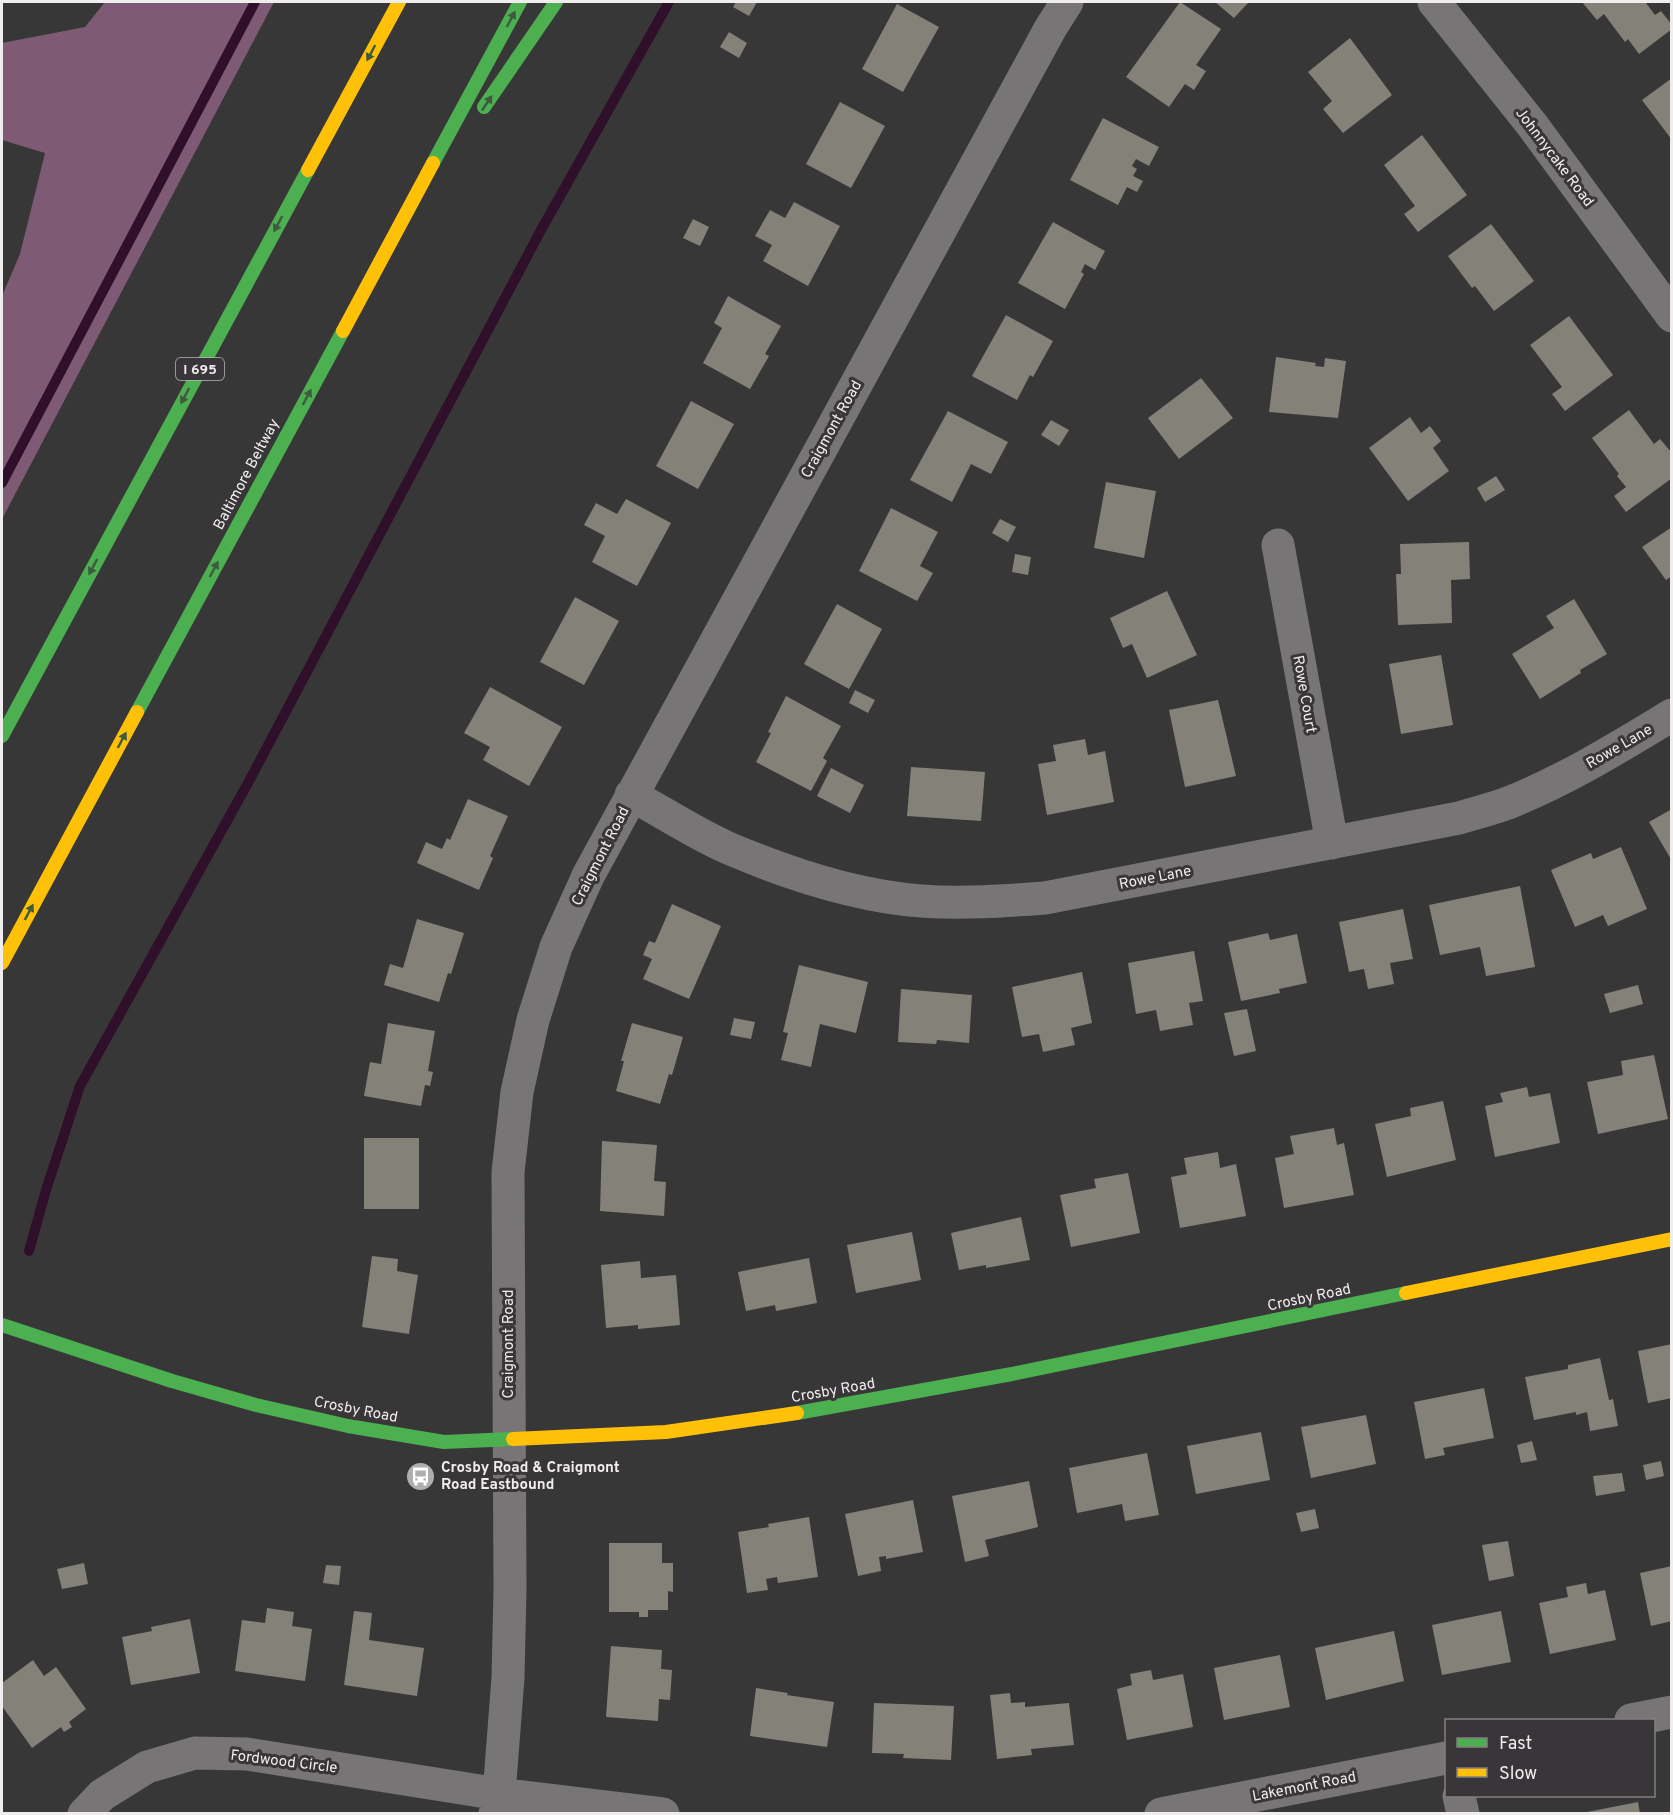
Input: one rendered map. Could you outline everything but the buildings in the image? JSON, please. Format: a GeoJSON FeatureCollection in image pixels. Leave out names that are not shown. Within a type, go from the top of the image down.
{"type":"FeatureCollection","features":[{"type":"Feature","properties":{"kind":"main road","name":"I 695"},"geometry":{"type":"LineString","coordinates":[[2,736],[399,2]]}},
{"type":"Feature","properties":{"kind":"main road","name":"Baltimore Beltway"},"geometry":{"type":"LineString","coordinates":[[2,963],[520,2]]}},
{"type":"Feature","properties":{"kind":"main road"},"geometry":{"type":"LineString","coordinates":[[476,118],[556,2]]}},
{"type":"Feature","properties":{"kind":"main road"},"geometry":{"type":"LineString","coordinates":[[383,255],[456,148]]}},
{"type":"Feature","properties":{"kind":"main road","name":"Crosby Road"},"geometry":{"type":"LineString","coordinates":[[2,1325],[172,1382],[267,1408],[348,1426],[444,1442],[666,1432],[819,1410],[1035,1370],[1671,1239]]}},
{"type":"Feature","properties":{"kind":"street","name":"Craigmont Road"},"geometry":{"type":"LineString","coordinates":[[497,1804],[508,1678],[510,1589],[508,1172],[517,1092],[533,1020],[556,947],[588,876],[631,795],[1038,50],[1067,2]]}},
{"type":"Feature","properties":{"kind":"street","name":"Johnnycake Road"},"geometry":{"type":"LineString","coordinates":[[1434,2],[1533,126],[1671,316]]}},
{"type":"Feature","properties":{"kind":"street","name":"Rowe Court"},"geometry":{"type":"LineString","coordinates":[[1278,545],[1332,843]]}},
{"type":"Feature","properties":{"kind":"street","name":"Rowe Lane"},"geometry":{"type":"LineString","coordinates":[[631,795],[726,847],[787,871],[850,890],[920,901],[988,902],[1045,898],[1459,818],[1507,803],[1555,782],[1671,715]]}},
{"type":"Feature","properties":{"kind":"street"},"geometry":{"type":"LineString","coordinates":[[1636,1719],[1671,1712]]}},
{"type":"Feature","properties":{"kind":"street","name":"Fordwood Circle"},"geometry":{"type":"LineString","coordinates":[[84,1814],[102,1796],[147,1767],[195,1753],[247,1754],[497,1804]]}},
{"type":"Feature","properties":{"kind":"street","name":"Lakemont Road"},"geometry":{"type":"LineString","coordinates":[[1161,1814],[1445,1758]]}},
{"type":"Feature","properties":{"kind":"street"},"geometry":{"type":"LineString","coordinates":[[1459,1797],[1463,1814]]}},
{"type":"Feature","properties":{"kind":"street"},"geometry":{"type":"LineString","coordinates":[[497,1804],[663,1814]]}},
{"type":"Feature","properties":{"kind":"shaded area"},"geometry":{"type":"Polygon","coordinates":[[[105,2],[274,2],[2,519],[2,296],[20,254],[45,153],[2,140],[2,43],[85,27],[105,2]]]}},
{"type":"Feature","properties":{"kind":"waterway"},"geometry":{"type":"LineString","coordinates":[[2,483],[255,2]]}},
{"type":"Feature","properties":{"kind":"waterway"},"geometry":{"type":"LineString","coordinates":[[29,1251],[80,1086],[248,783],[541,230],[669,2]]}},
{"type":"Feature","properties":{"kind":"traffic: fast"},"geometry":{"type":"LineString","coordinates":[[433,163],[520,2]]}},
{"type":"Feature","properties":{"kind":"traffic: fast"},"geometry":{"type":"LineString","coordinates":[[484,107],[556,2]]}},
{"type":"Feature","properties":{"kind":"traffic: fast"},"geometry":{"type":"LineString","coordinates":[[2,736],[308,170]]}},
{"type":"Feature","properties":{"kind":"traffic: fast"},"geometry":{"type":"LineString","coordinates":[[137,712],[343,331]]}},
{"type":"Feature","properties":{"kind":"traffic: fast"},"geometry":{"type":"LineString","coordinates":[[797,1413],[1012,1374],[1406,1293]]}},
{"type":"Feature","properties":{"kind":"traffic: fast"},"geometry":{"type":"LineString","coordinates":[[2,1325],[172,1381],[256,1405],[348,1426],[444,1442],[513,1439]]}},
{"type":"Feature","properties":{"kind":"traffic: slow"},"geometry":{"type":"LineString","coordinates":[[308,170],[399,2]]}},
{"type":"Feature","properties":{"kind":"traffic: slow"},"geometry":{"type":"LineString","coordinates":[[343,331],[433,163]]}},
{"type":"Feature","properties":{"kind":"traffic: slow"},"geometry":{"type":"LineString","coordinates":[[2,963],[137,712]]}},
{"type":"Feature","properties":{"kind":"traffic: slow"},"geometry":{"type":"LineString","coordinates":[[1406,1293],[1672,1239]]}},
{"type":"Feature","properties":{"kind":"traffic: slow"},"geometry":{"type":"LineString","coordinates":[[513,1439],[666,1432],[797,1413]]}},
{"type":"Feature","properties":{"kind":"place","name":"Crosby Road & Craigmont Road Eastbound"},"geometry":{"type":"Point","coordinates":[420,1476]}}]}
